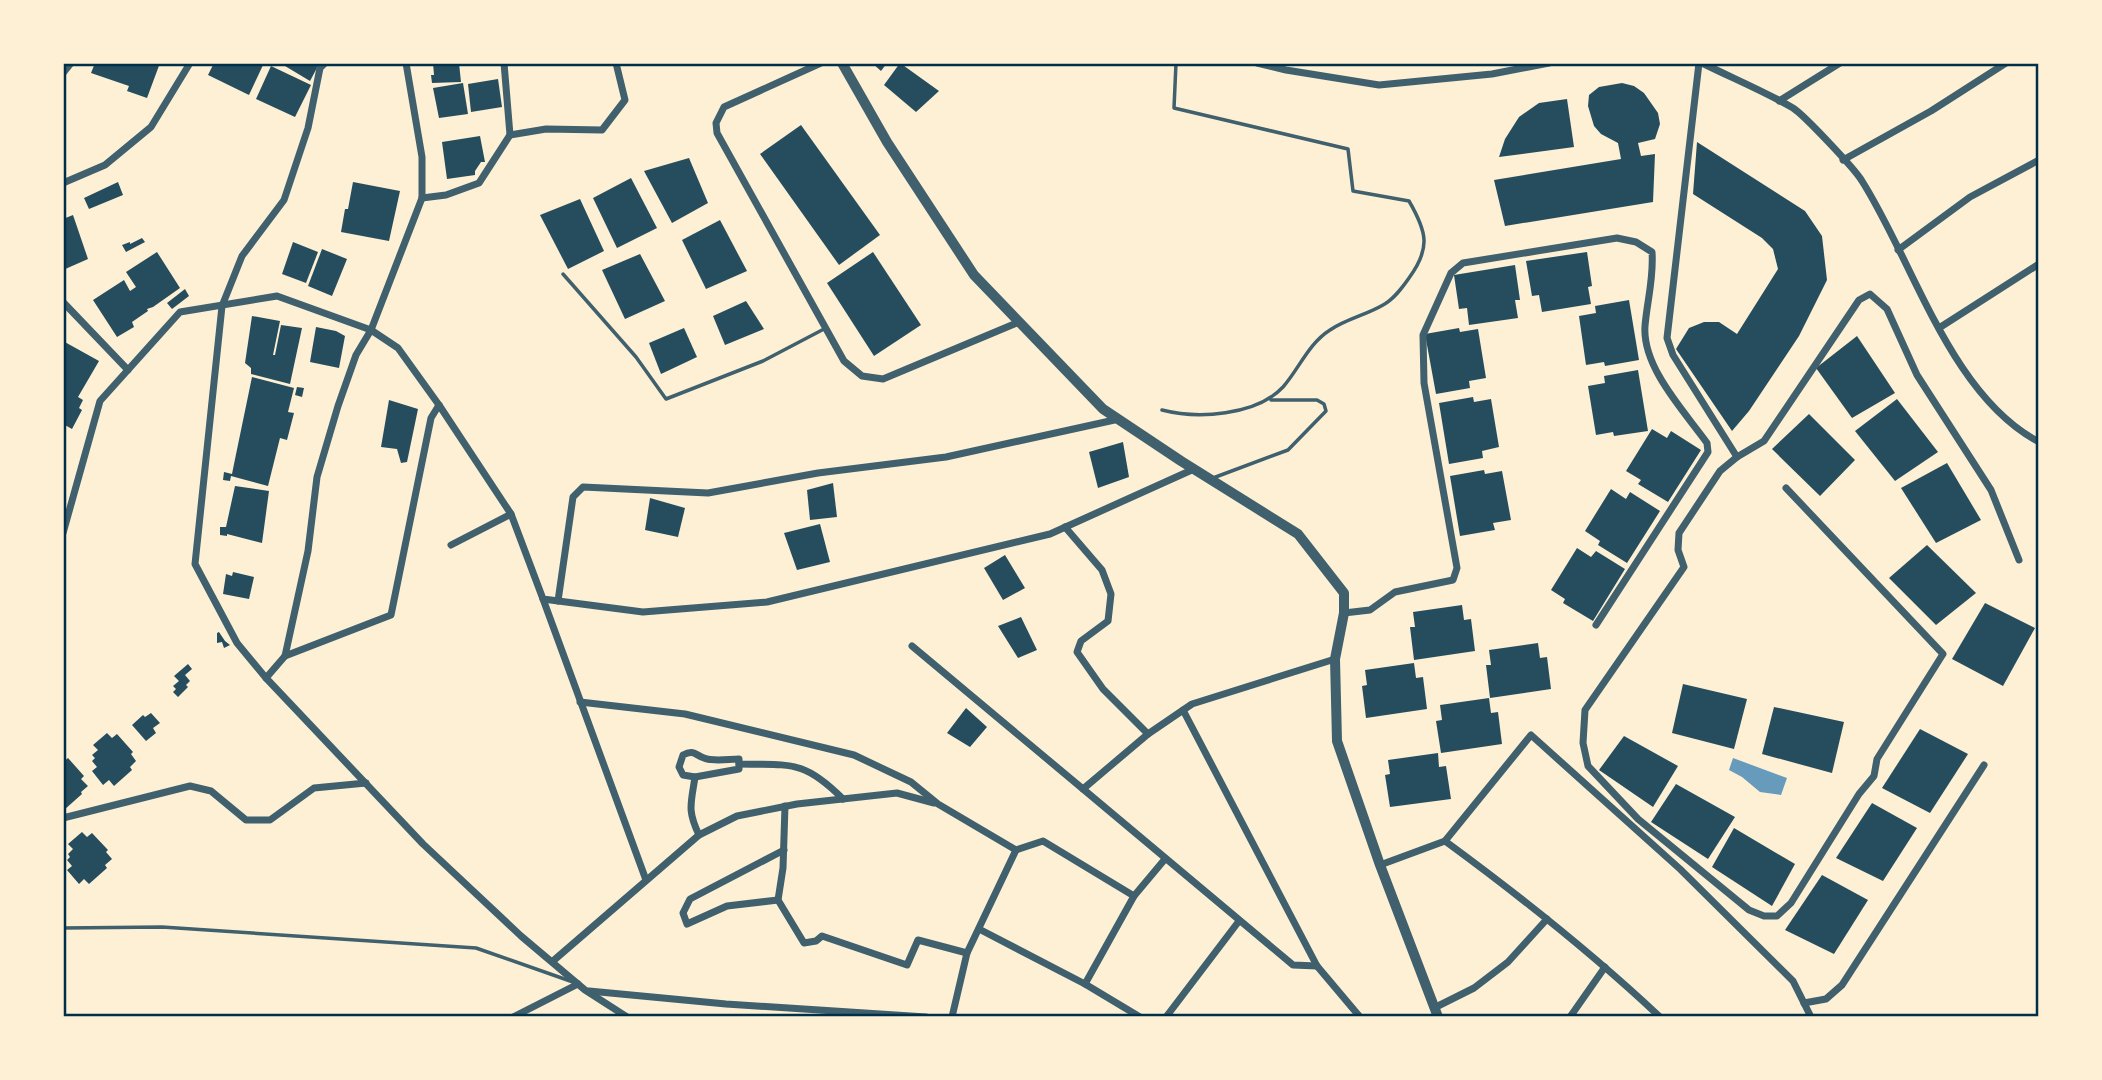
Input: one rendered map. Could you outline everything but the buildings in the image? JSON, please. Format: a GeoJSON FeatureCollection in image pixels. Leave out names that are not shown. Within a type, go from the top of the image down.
{"type":"FeatureCollection","features":[{"type":"Feature","properties":{"kind":"street"},"geometry":{"type":"LineString","coordinates":[[63,73],[71,63]]}},
{"type":"Feature","properties":{"kind":"street"},"geometry":{"type":"LineString","coordinates":[[63,183],[105,165],[151,127],[190,63]]}},
{"type":"Feature","properties":{"kind":"street"},"geometry":{"type":"LineString","coordinates":[[325,63],[320,68],[307,128],[284,200],[242,256],[222,306],[195,564],[237,643],[266,678],[423,844],[521,936],[585,990],[627,1017]]}},
{"type":"Feature","properties":{"kind":"street"},"geometry":{"type":"LineString","coordinates":[[285,656],[308,551],[317,477],[356,355],[371,330],[422,198],[422,158],[406,63]]}},
{"type":"Feature","properties":{"kind":"street"},"geometry":{"type":"LineString","coordinates":[[422,198],[446,195],[479,183],[510,135],[504,63]]}},
{"type":"Feature","properties":{"kind":"street"},"geometry":{"type":"LineString","coordinates":[[510,135],[546,129],[602,130],[625,100],[616,63]]}},
{"type":"Feature","properties":{"kind":"street"},"geometry":{"type":"LineString","coordinates":[[821,63],[724,107],[716,123],[716,133],[844,361],[862,376],[883,379],[1019,322]]}},
{"type":"Feature","properties":{"kind":"street"},"geometry":{"type":"LineString","coordinates":[[842,63],[887,142],[974,275],[1103,408],[1298,534],[1344,593],[1344,613],[1335,659],[1337,741],[1436,1013],[1508,962],[1547,919]]}},
{"type":"Feature","properties":{"kind":"street"},"geometry":{"type":"LineString","coordinates":[[1257,63],[1379,85],[1492,74],[1549,63]]}},
{"type":"Feature","properties":{"kind":"street"},"geometry":{"type":"LineString","coordinates":[[1737,457],[1673,355],[1667,338],[1700,63],[1795,109],[1861,180],[1940,328],[1974,385],[2018,431],[2039,442]]}},
{"type":"Feature","properties":{"kind":"street"},"geometry":{"type":"LineString","coordinates":[[1779,101],[1840,63]]}},
{"type":"Feature","properties":{"kind":"street"},"geometry":{"type":"LineString","coordinates":[[1843,160],[1931,111],[2006,63]]}},
{"type":"Feature","properties":{"kind":"street"},"geometry":{"type":"LineString","coordinates":[[1898,250],[1970,197],[2039,160]]}},
{"type":"Feature","properties":{"kind":"street"},"geometry":{"type":"LineString","coordinates":[[1344,613],[1370,610],[1395,592],[1453,580],[1457,568],[1424,383],[1423,335],[1451,272],[1463,263],[1617,238],[1636,242],[1652,252],[1654,272],[1645,328],[1646,349],[1655,369],[1707,443],[1708,452],[1596,625]]}},
{"type":"Feature","properties":{"kind":"street"},"geometry":{"type":"LineString","coordinates":[[1940,328],[2039,264]]}},
{"type":"Feature","properties":{"kind":"street"},"geometry":{"type":"LineString","coordinates":[[1786,488],[1943,654],[1877,759],[1874,776],[1859,794],[1791,903],[1777,916],[1764,916],[1749,910],[1638,819],[1588,766],[1583,743],[1586,710],[1684,567],[1678,550],[1679,533],[1720,471],[1737,457],[1765,441],[1859,300],[1870,294],[1887,309],[1917,375],[1991,490],[2019,560]]}},
{"type":"Feature","properties":{"kind":"street"},"geometry":{"type":"LineString","coordinates":[[63,533],[100,401],[180,312],[277,296],[371,330],[398,348],[439,405],[510,514],[646,880]]}},
{"type":"Feature","properties":{"kind":"street"},"geometry":{"type":"LineString","coordinates":[[63,302],[128,370]]}},
{"type":"Feature","properties":{"kind":"street"},"geometry":{"type":"LineString","coordinates":[[266,678],[285,656],[391,615],[431,418],[439,405]]}},
{"type":"Feature","properties":{"kind":"street"},"geometry":{"type":"LineString","coordinates":[[558,601],[573,497],[583,487],[708,493],[818,473],[946,457],[1119,419]]}},
{"type":"Feature","properties":{"kind":"street"},"geometry":{"type":"LineString","coordinates":[[543,600],[643,612],[767,602],[1037,537],[1194,469]]}},
{"type":"Feature","properties":{"kind":"street"},"geometry":{"type":"LineString","coordinates":[[451,545],[510,514]]}},
{"type":"Feature","properties":{"kind":"street"},"geometry":{"type":"LineString","coordinates":[[1065,527],[1102,570],[1111,594],[1108,621],[1081,641],[1077,652],[1103,689],[1148,734]]}},
{"type":"Feature","properties":{"kind":"street"},"geometry":{"type":"LineString","coordinates":[[912,646],[1293,965],[1317,966]]}},
{"type":"Feature","properties":{"kind":"street"},"geometry":{"type":"LineString","coordinates":[[1083,789],[1148,734],[1192,704],[1335,659]]}},
{"type":"Feature","properties":{"kind":"street"},"geometry":{"type":"LineString","coordinates":[[580,702],[685,714],[854,755],[911,782],[938,804],[1016,850]]}},
{"type":"Feature","properties":{"kind":"street"},"geometry":{"type":"LineString","coordinates":[[1183,710],[1317,966],[1360,1017]]}},
{"type":"Feature","properties":{"kind":"street"},"geometry":{"type":"LineString","coordinates":[[1380,865],[1445,841],[1531,735],[1680,869],[1793,981],[1811,1017]]}},
{"type":"Feature","properties":{"kind":"street"},"geometry":{"type":"LineString","coordinates":[[688,752],[695,752],[704,758],[739,759],[740,764],[739,769],[695,777],[682,775],[679,767],[683,755],[688,752]]}},
{"type":"Feature","properties":{"kind":"street"},"geometry":{"type":"LineString","coordinates":[[740,764],[786,765],[809,770],[822,778],[843,799]]}},
{"type":"Feature","properties":{"kind":"street"},"geometry":{"type":"LineString","coordinates":[[1804,1003],[1826,999],[1842,985],[1984,765]]}},
{"type":"Feature","properties":{"kind":"street"},"geometry":{"type":"LineString","coordinates":[[695,777],[690,817],[699,835]]}},
{"type":"Feature","properties":{"kind":"street"},"geometry":{"type":"LineString","coordinates":[[63,818],[190,786],[211,791],[246,820],[270,820],[314,788],[366,783]]}},
{"type":"Feature","properties":{"kind":"street"},"geometry":{"type":"LineString","coordinates":[[553,961],[699,835],[737,816],[785,806],[897,793],[938,804]]}},
{"type":"Feature","properties":{"kind":"street"},"geometry":{"type":"LineString","coordinates":[[785,806],[784,850],[778,900],[804,943],[816,941],[821,936],[907,965],[918,940],[967,953]]}},
{"type":"Feature","properties":{"kind":"street"},"geometry":{"type":"LineString","coordinates":[[952,1017],[967,953],[1016,850],[1044,841],[1134,896]]}},
{"type":"Feature","properties":{"kind":"street"},"geometry":{"type":"LineString","coordinates":[[1445,841],[1547,919],[1660,1017]]}},
{"type":"Feature","properties":{"kind":"street"},"geometry":{"type":"LineString","coordinates":[[778,900],[727,906],[687,924],[683,913],[690,899],[784,850]]}},
{"type":"Feature","properties":{"kind":"street"},"geometry":{"type":"LineString","coordinates":[[1085,984],[1134,896],[1165,859]]}},
{"type":"Feature","properties":{"kind":"street"},"geometry":{"type":"LineString","coordinates":[[1166,1017],[1239,921]]}},
{"type":"Feature","properties":{"kind":"street"},"geometry":{"type":"LineString","coordinates":[[979,929],[1085,984],[1140,1017]]}},
{"type":"Feature","properties":{"kind":"street"},"geometry":{"type":"LineString","coordinates":[[1570,1017],[1605,967]]}},
{"type":"Feature","properties":{"kind":"street"},"geometry":{"type":"LineString","coordinates":[[513,1017],[578,984]]}},
{"type":"Feature","properties":{"kind":"street"},"geometry":{"type":"LineString","coordinates":[[585,990],[726,1004],[926,1017]]}},
{"type":"Feature","properties":{"kind":"lane"},"geometry":{"type":"LineString","coordinates":[[1162,410],[1202,414],[1247,410],[1269,400],[1284,386],[1317,341],[1330,329],[1385,304],[1399,292],[1416,269],[1424,251],[1424,234],[1409,201],[1353,191],[1348,149],[1174,108],[1176,63]]}},
{"type":"Feature","properties":{"kind":"lane"},"geometry":{"type":"LineString","coordinates":[[563,274],[636,357],[666,399],[763,361],[824,328]]}},
{"type":"Feature","properties":{"kind":"lane"},"geometry":{"type":"LineString","coordinates":[[1210,479],[1288,450],[1325,411],[1324,404],[1317,400],[1269,400]]}},
{"type":"Feature","properties":{"kind":"lane"},"geometry":{"type":"LineString","coordinates":[[63,928],[162,928],[476,948],[578,984]]}},
{"type":"Feature","properties":{"kind":"water"},"geometry":{"type":"Polygon","coordinates":[[[1733,758],[1787,778],[1781,795],[1760,792],[1729,770],[1733,758]]]}}]}
